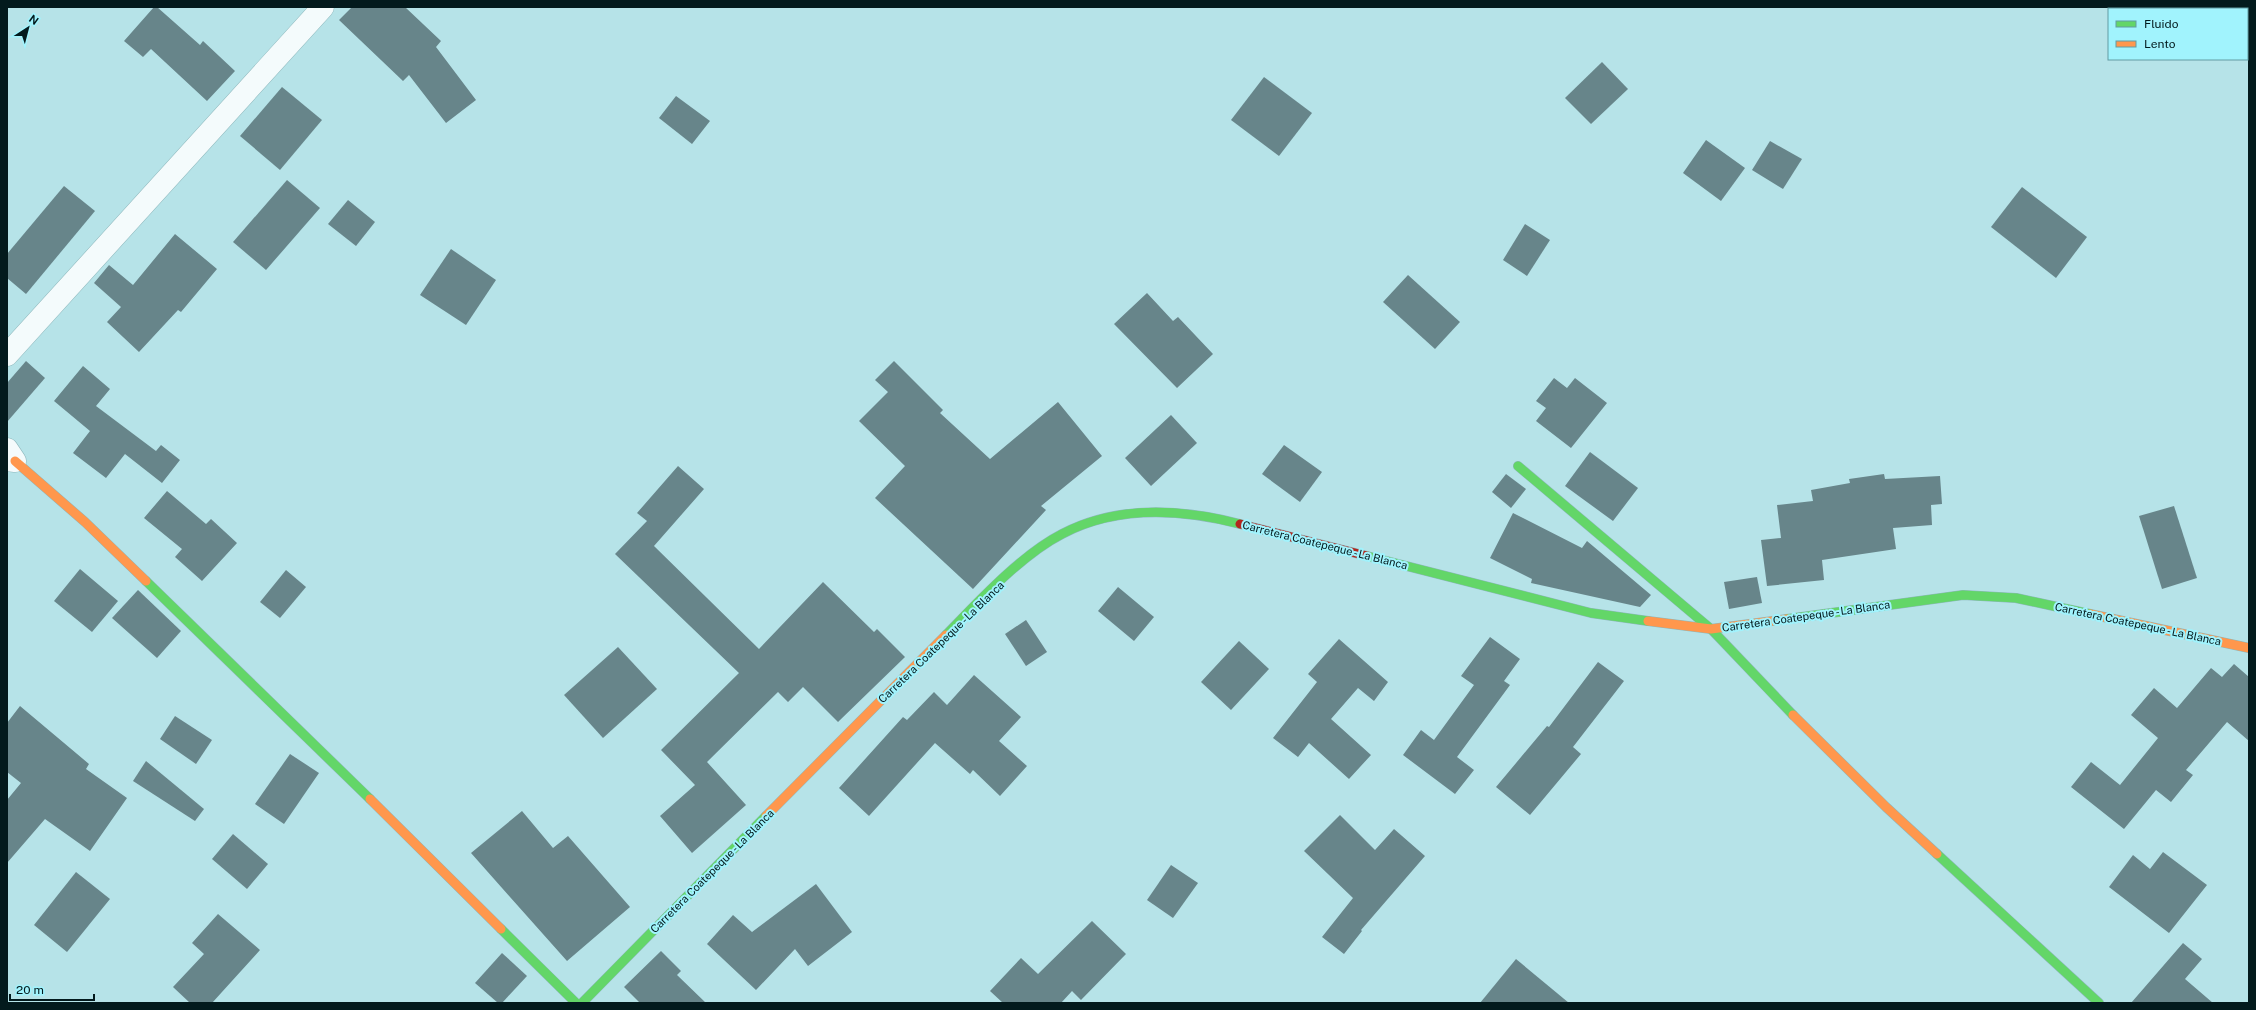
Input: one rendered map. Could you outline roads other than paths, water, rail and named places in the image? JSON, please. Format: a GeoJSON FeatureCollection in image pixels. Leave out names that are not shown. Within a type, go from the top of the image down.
{"type":"FeatureCollection","features":[{"type":"Feature","properties":{"kind":"main road"},"geometry":{"type":"LineString","coordinates":[[10,457],[85,522],[232,664],[576,1003]]}},
{"type":"Feature","properties":{"kind":"main road"},"geometry":{"type":"LineString","coordinates":[[1518,466],[1711,630],[1784,706],[1886,807],[2099,1003]]}},
{"type":"Feature","properties":{"kind":"main road","name":"Carretera Coatepeque - La Blanca"},"geometry":{"type":"LineString","coordinates":[[582,1003],[974,606],[1044,546],[1070,531],[1098,521],[1127,514],[1155,511],[1212,517],[1592,613],[1711,630],[1948,596],[1991,595],[2021,598],[2047,605],[2249,648]]}},
{"type":"Feature","properties":{"kind":"street"},"geometry":{"type":"LineString","coordinates":[[7,355],[323,7]]}}]}
